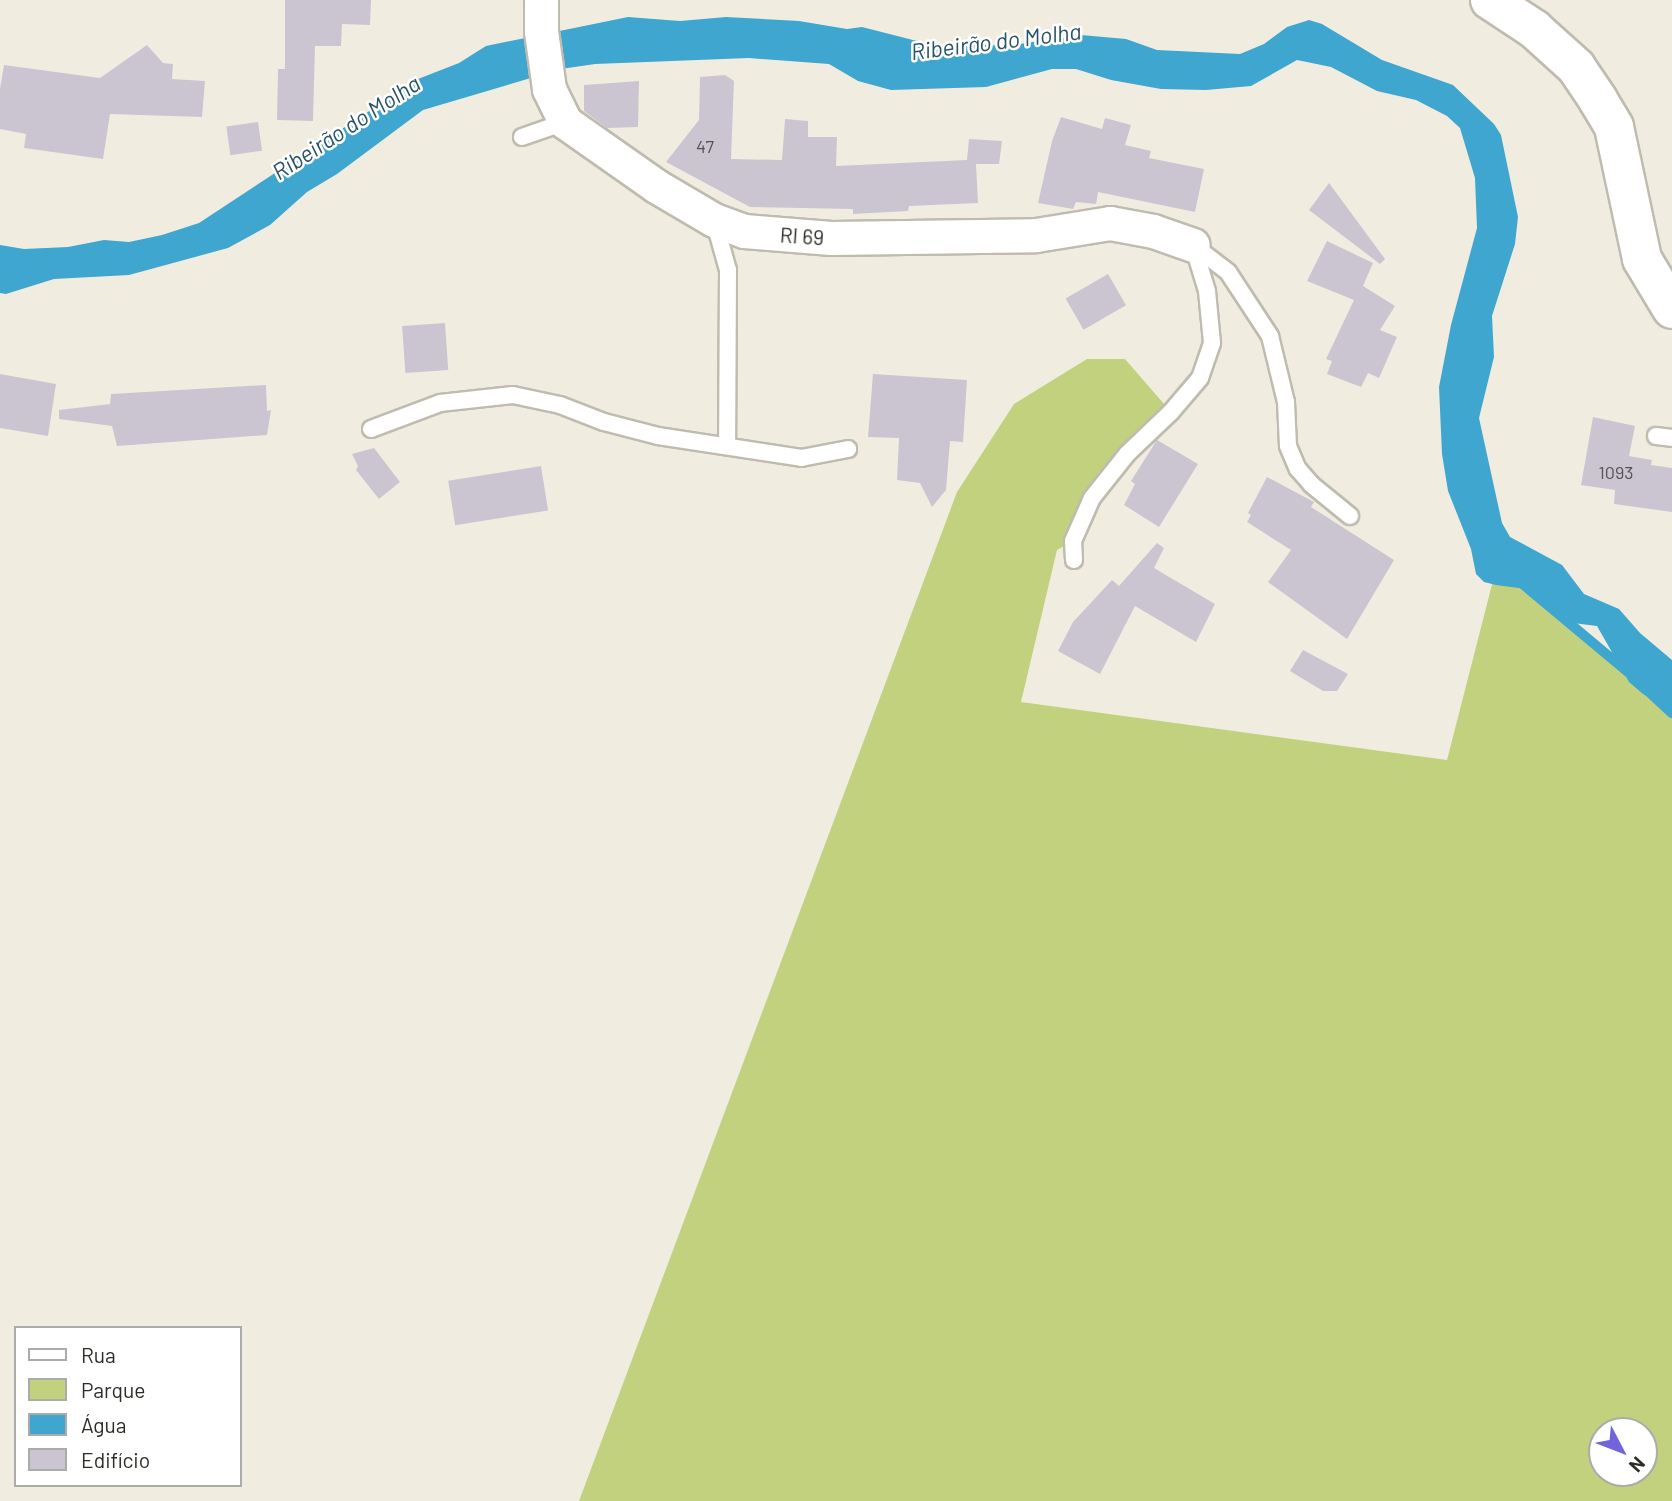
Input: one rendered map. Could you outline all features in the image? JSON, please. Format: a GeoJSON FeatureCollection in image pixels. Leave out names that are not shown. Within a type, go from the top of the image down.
{"type":"FeatureCollection","features":[{"type":"Feature","properties":{"kind":"street"},"geometry":{"type":"LineString","coordinates":[[1490,0],[1534,29],[1576,67],[1614,127],[1642,259],[1672,309]]}},
{"type":"Feature","properties":{"kind":"street","name":"RI 69"},"geometry":{"type":"LineString","coordinates":[[541,15],[549,89],[565,122],[656,186],[714,220],[744,231],[831,238],[1036,235],[1110,223],[1153,231],[1193,245]]}},
{"type":"Feature","properties":{"kind":"lane"},"geometry":{"type":"LineString","coordinates":[[522,137],[565,122]]}},
{"type":"Feature","properties":{"kind":"lane"},"geometry":{"type":"LineString","coordinates":[[714,220],[728,270],[727,446]]}},
{"type":"Feature","properties":{"kind":"lane"},"geometry":{"type":"LineString","coordinates":[[1193,245],[1228,272],[1270,336],[1286,402],[1288,446],[1312,485],[1350,516]]}},
{"type":"Feature","properties":{"kind":"lane"},"geometry":{"type":"LineString","coordinates":[[1074,560],[1073,541],[1092,498],[1127,454],[1171,412],[1200,378],[1212,343],[1207,291],[1193,245]]}},
{"type":"Feature","properties":{"kind":"lane"},"geometry":{"type":"LineString","coordinates":[[372,429],[440,403],[513,395],[560,405],[604,422],[658,436],[801,457],[848,449]]}},
{"type":"Feature","properties":{"kind":"green space"},"geometry":{"type":"Polygon","coordinates":[[[1087,359],[1125,359],[1171,412],[1127,454],[1073,541],[1057,550],[1021,702],[1447,760],[1497,565],[1617,661],[1672,713],[1672,1501],[579,1501],[957,492],[1014,404],[1087,359]]]}},
{"type":"Feature","properties":{"kind":"water"},"geometry":{"type":"Polygon","coordinates":[[[628,17],[680,21],[726,17],[799,21],[847,29],[862,27],[956,51],[976,41],[985,45],[1006,46],[1081,35],[1126,39],[1157,50],[1240,54],[1264,44],[1287,27],[1309,20],[1322,24],[1382,60],[1453,85],[1494,124],[1501,135],[1518,217],[1515,244],[1492,316],[1494,357],[1479,418],[1502,523],[1510,537],[1562,565],[1584,594],[1619,609],[1640,633],[1672,660],[1672,708],[1643,694],[1629,682],[1597,626],[1573,623],[1558,614],[1543,596],[1533,590],[1484,582],[1476,574],[1471,549],[1448,491],[1442,454],[1439,387],[1451,325],[1477,228],[1475,178],[1460,128],[1447,116],[1416,100],[1377,91],[1331,67],[1297,60],[1251,86],[1206,90],[1161,89],[1111,80],[1076,69],[1052,69],[986,87],[891,90],[858,81],[829,64],[749,58],[595,64],[561,69],[423,110],[337,174],[307,192],[270,225],[228,248],[129,275],[54,279],[6,294],[0,293],[0,245],[24,249],[68,247],[104,240],[129,242],[199,223],[418,79],[459,63],[486,46],[628,17]]]}},
{"type":"Feature","properties":{"kind":"building"},"geometry":{"type":"Polygon","coordinates":[[[285,0],[371,0],[370,25],[342,24],[341,46],[315,46],[313,121],[277,120],[278,69],[285,69],[285,0]]]}},
{"type":"Feature","properties":{"kind":"building"},"geometry":{"type":"Polygon","coordinates":[[[147,45],[163,63],[173,64],[172,79],[205,81],[202,117],[110,114],[103,159],[24,148],[26,134],[0,129],[0,89],[4,65],[100,78],[147,45]]]}},
{"type":"Feature","properties":{"kind":"building"},"geometry":{"type":"Polygon","coordinates":[[[725,75],[734,81],[731,159],[782,160],[785,119],[808,121],[808,137],[837,137],[836,166],[967,160],[969,139],[1002,141],[999,164],[976,164],[978,203],[909,206],[908,211],[853,214],[853,209],[750,207],[666,162],[699,120],[700,77],[725,75]]]}},
{"type":"Feature","properties":{"kind":"building"},"geometry":{"type":"Polygon","coordinates":[[[639,81],[638,127],[607,128],[584,111],[584,85],[639,81]]]}},
{"type":"Feature","properties":{"kind":"building"},"geometry":{"type":"Polygon","coordinates":[[[1061,117],[1102,129],[1105,118],[1131,125],[1125,145],[1151,151],[1149,158],[1204,169],[1195,212],[1098,192],[1096,204],[1076,202],[1073,209],[1038,203],[1052,141],[1061,117]]]}},
{"type":"Feature","properties":{"kind":"building"},"geometry":{"type":"Polygon","coordinates":[[[258,122],[262,151],[230,155],[226,126],[258,122]]]}},
{"type":"Feature","properties":{"kind":"building"},"geometry":{"type":"Polygon","coordinates":[[[1329,183],[1385,259],[1380,264],[1309,210],[1329,183]]]}},
{"type":"Feature","properties":{"kind":"building"},"geometry":{"type":"Polygon","coordinates":[[[1327,241],[1373,263],[1363,286],[1395,306],[1380,330],[1397,337],[1379,378],[1368,373],[1361,387],[1327,374],[1332,361],[1326,359],[1354,300],[1307,281],[1327,241]]]}},
{"type":"Feature","properties":{"kind":"building"},"geometry":{"type":"Polygon","coordinates":[[[1108,274],[1126,305],[1084,330],[1066,298],[1108,274]]]}},
{"type":"Feature","properties":{"kind":"building"},"geometry":{"type":"Polygon","coordinates":[[[445,323],[448,370],[405,373],[402,326],[445,323]]]}},
{"type":"Feature","properties":{"kind":"building"},"geometry":{"type":"Polygon","coordinates":[[[0,374],[56,384],[48,436],[0,428],[0,374]]]}},
{"type":"Feature","properties":{"kind":"building"},"geometry":{"type":"Polygon","coordinates":[[[873,374],[967,380],[963,442],[950,441],[946,490],[932,507],[920,483],[897,480],[899,438],[868,437],[873,374]]]}},
{"type":"Feature","properties":{"kind":"building"},"geometry":{"type":"Polygon","coordinates":[[[266,385],[267,411],[271,410],[267,435],[117,446],[112,426],[59,419],[59,410],[110,404],[111,394],[266,385]]]}},
{"type":"Feature","properties":{"kind":"building"},"geometry":{"type":"Polygon","coordinates":[[[1593,417],[1635,426],[1629,456],[1652,460],[1651,465],[1672,468],[1672,512],[1614,504],[1615,490],[1581,485],[1593,417]]]}},
{"type":"Feature","properties":{"kind":"building"},"geometry":{"type":"Polygon","coordinates":[[[1157,440],[1198,464],[1159,527],[1124,505],[1135,484],[1131,481],[1157,440]]]}},
{"type":"Feature","properties":{"kind":"building"},"geometry":{"type":"Polygon","coordinates":[[[374,448],[400,482],[379,499],[356,470],[358,466],[352,454],[374,448]]]}},
{"type":"Feature","properties":{"kind":"building"},"geometry":{"type":"Polygon","coordinates":[[[541,466],[548,510],[455,525],[448,481],[541,466]]]}},
{"type":"Feature","properties":{"kind":"building"},"geometry":{"type":"Polygon","coordinates":[[[1267,477],[1314,502],[1311,507],[1394,560],[1347,639],[1268,582],[1291,550],[1247,522],[1251,515],[1248,513],[1267,477]]]}},
{"type":"Feature","properties":{"kind":"building"},"geometry":{"type":"Polygon","coordinates":[[[1157,543],[1164,548],[1154,568],[1215,604],[1196,642],[1135,606],[1100,674],[1058,651],[1073,622],[1112,580],[1119,586],[1157,543]]]}},
{"type":"Feature","properties":{"kind":"building"},"geometry":{"type":"Polygon","coordinates":[[[1303,650],[1348,674],[1337,691],[1323,691],[1290,671],[1303,650]]]}},
{"type":"Feature","properties":{"kind":"waterway","name":"Ribeirão do Molha"},"geometry":{"type":"LineString","coordinates":[[1519,581],[1629,673]]}},
{"type":"Feature","properties":{"kind":"waterway","name":"Ribeirão do Molha"},"geometry":{"type":"LineString","coordinates":[[1647,690],[1672,713]]}}]}
